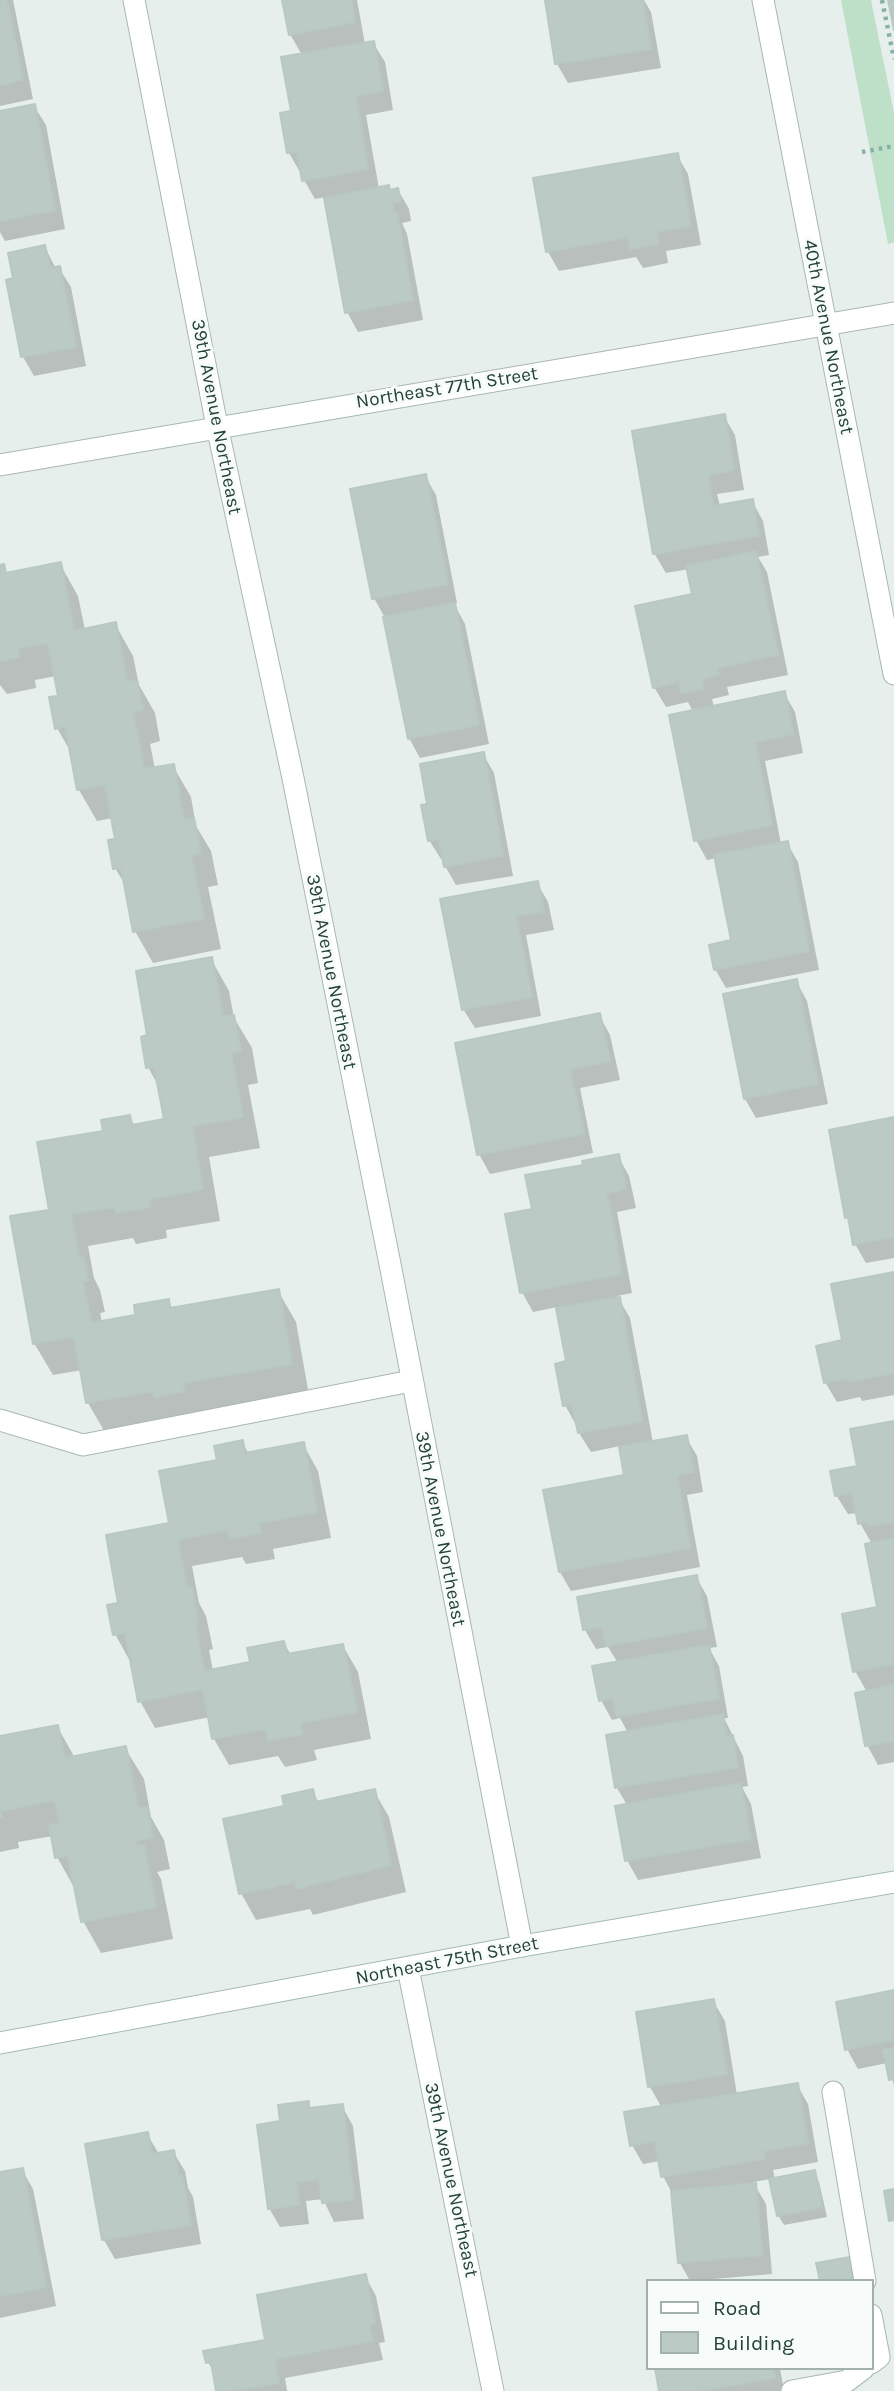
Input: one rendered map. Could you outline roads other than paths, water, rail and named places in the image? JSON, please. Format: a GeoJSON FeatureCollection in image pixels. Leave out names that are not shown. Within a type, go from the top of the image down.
{"type":"FeatureCollection","features":[{"type":"Feature","properties":{"kind":"street","name":"39th Avenue Northeast"},"geometry":{"type":"LineString","coordinates":[[134,0],[217,426],[293,778],[522,1946]]}},
{"type":"Feature","properties":{"kind":"street","name":"40th Avenue Northeast"},"geometry":{"type":"LineString","coordinates":[[763,0],[894,674]]}},
{"type":"Feature","properties":{"kind":"street","name":"Northeast 77th Street"},"geometry":{"type":"LineString","coordinates":[[0,464],[894,313]]}},
{"type":"Feature","properties":{"kind":"street"},"geometry":{"type":"LineString","coordinates":[[0,1420],[83,1445],[411,1381]]}},
{"type":"Feature","properties":{"kind":"street","name":"Northeast 75th Street"},"geometry":{"type":"LineString","coordinates":[[0,2043],[522,1946],[894,1882]]}},
{"type":"Feature","properties":{"kind":"street","name":"39th Avenue Northeast"},"geometry":{"type":"LineString","coordinates":[[408,1968],[493,2391]]}},
{"type":"Feature","properties":{"kind":"street"},"geometry":{"type":"LineString","coordinates":[[833,2092],[865,2279]]}},
{"type":"Feature","properties":{"kind":"street"},"geometry":{"type":"LineString","coordinates":[[873,2327],[878,2357],[873,2361]]}},
{"type":"Feature","properties":{"kind":"street"},"geometry":{"type":"LineString","coordinates":[[792,2391],[847,2381],[861,2370]]}}]}
